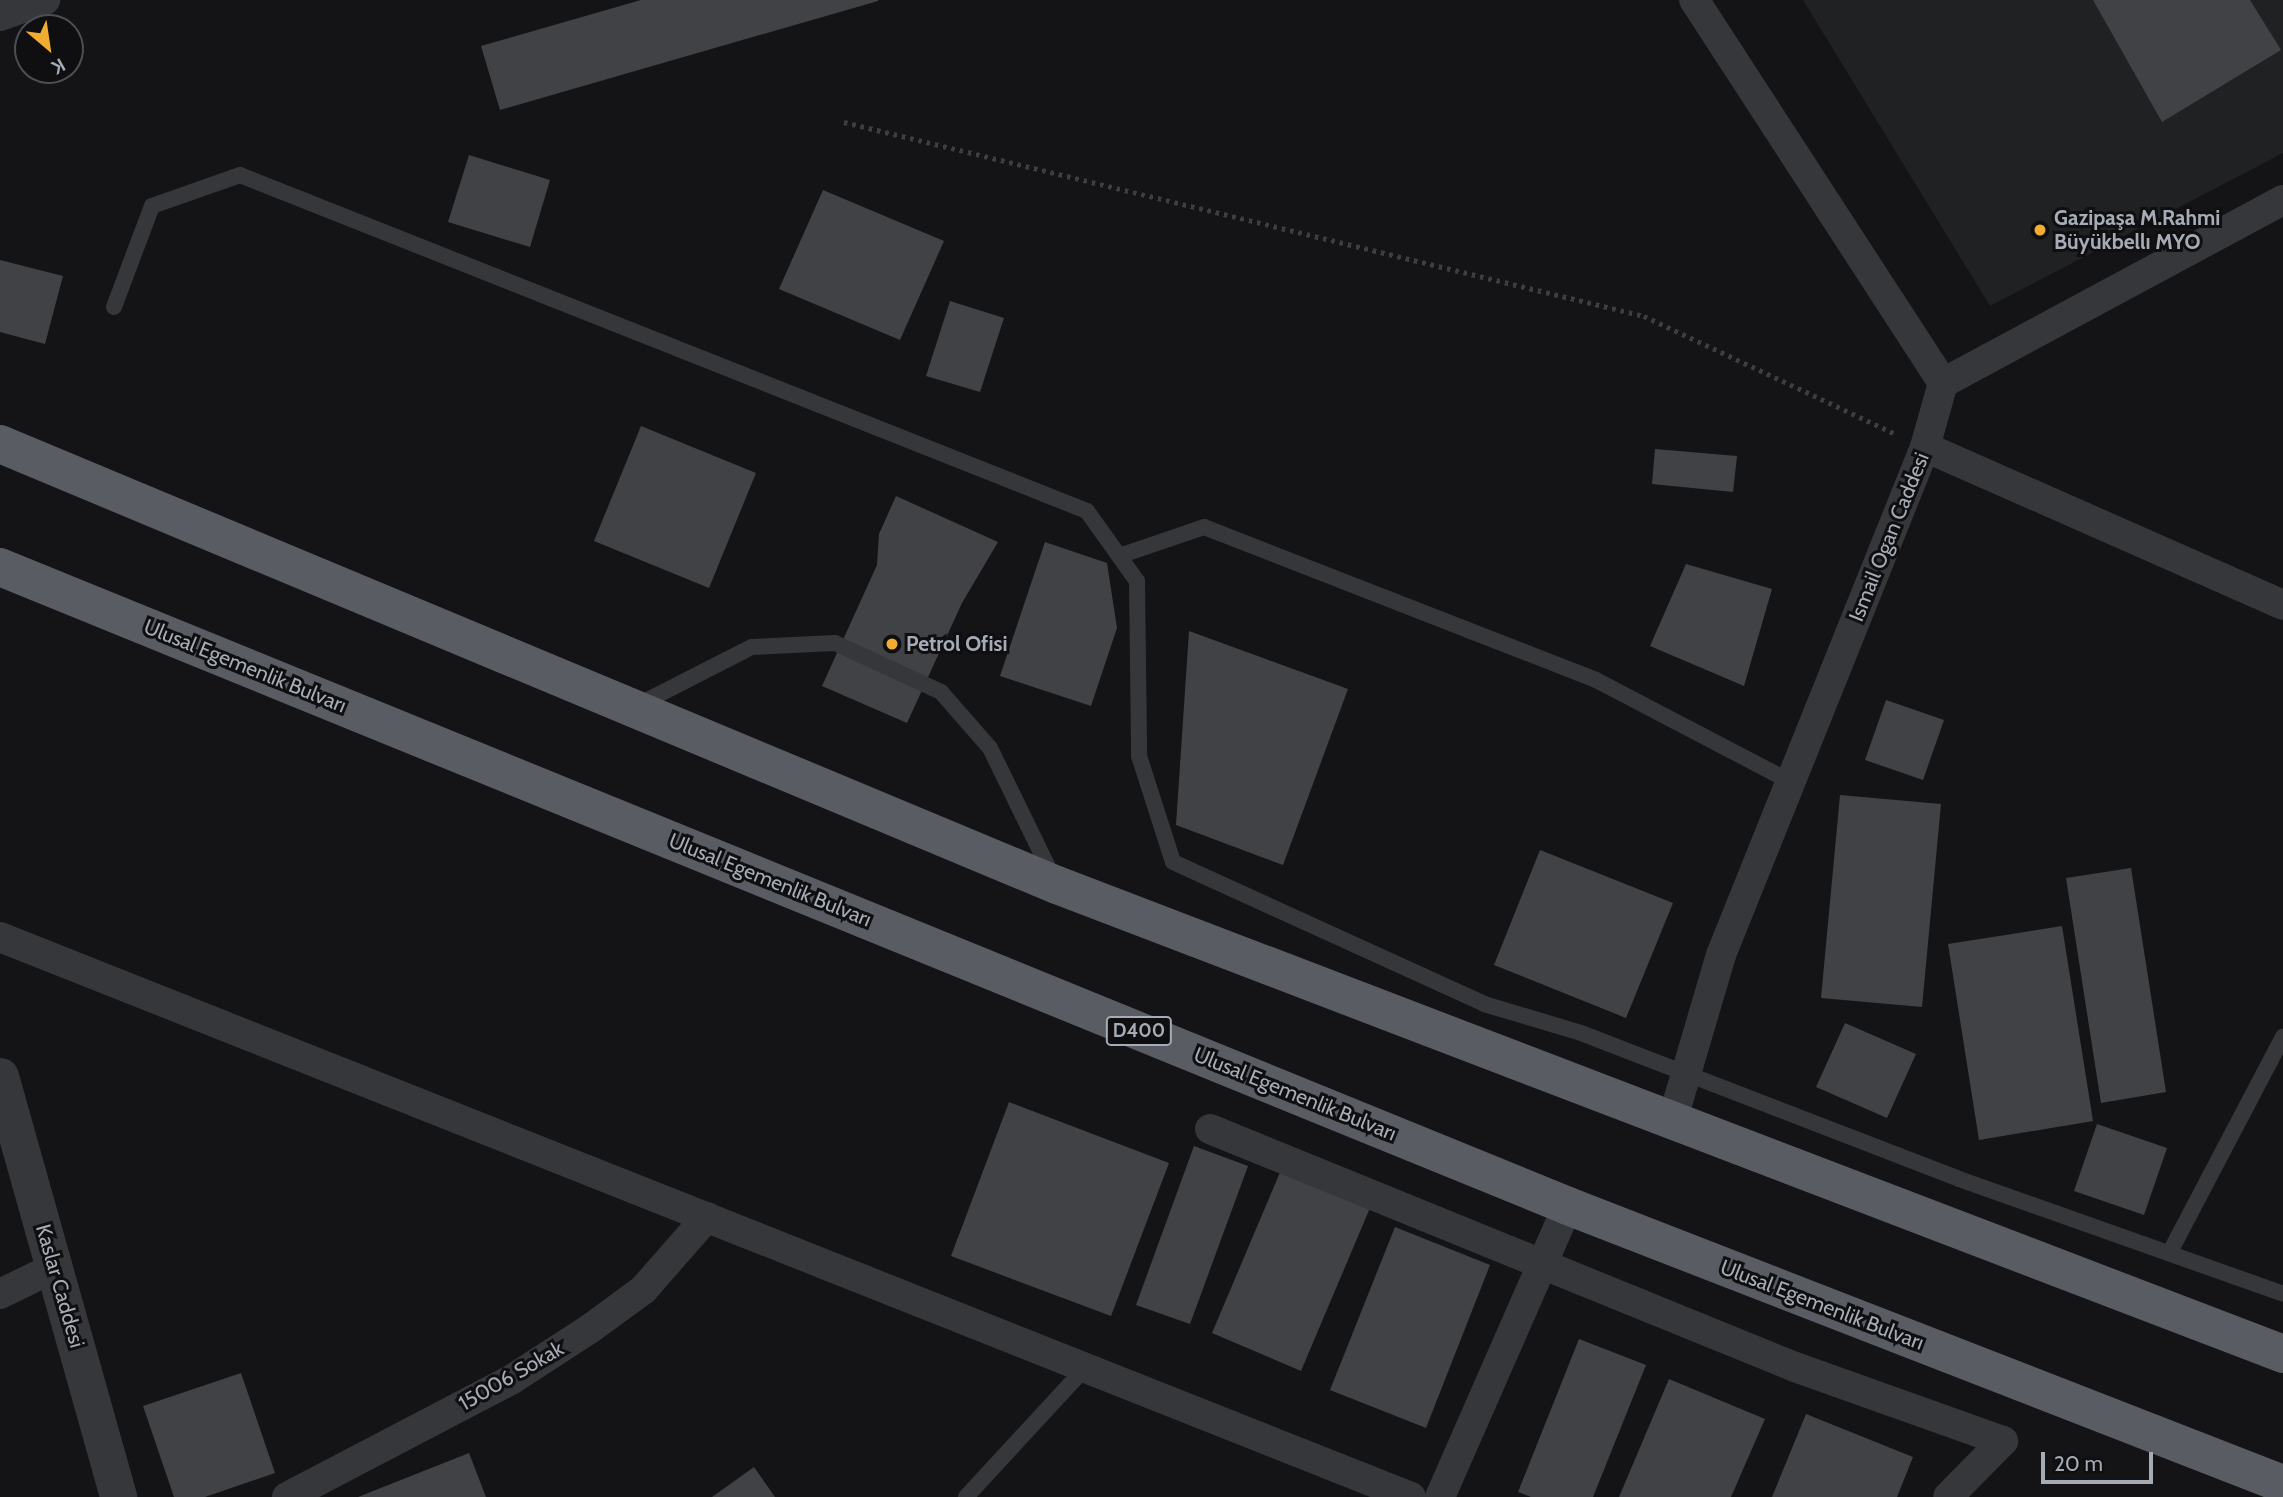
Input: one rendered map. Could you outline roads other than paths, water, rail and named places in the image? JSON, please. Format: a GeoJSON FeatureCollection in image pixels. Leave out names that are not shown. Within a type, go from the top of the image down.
{"type":"FeatureCollection","features":[{"type":"Feature","properties":{"kind":"highway"},"geometry":{"type":"LineString","coordinates":[[0,444],[1058,885],[1673,1118],[2283,1354]]}},
{"type":"Feature","properties":{"kind":"highway","name":"Ulusal Egemenlik Bulvarı"},"geometry":{"type":"LineString","coordinates":[[0,567],[1568,1206],[2283,1485]]}},
{"type":"Feature","properties":{"kind":"street"},"geometry":{"type":"LineString","coordinates":[[0,16],[45,0]]}},
{"type":"Feature","properties":{"kind":"street"},"geometry":{"type":"LineString","coordinates":[[1694,0],[1943,383],[2283,200]]}},
{"type":"Feature","properties":{"kind":"street","name":"Ismail Ogan Caddesi"},"geometry":{"type":"LineString","coordinates":[[1673,1118],[1683,1073],[1789,781],[1925,447],[1943,383]]}},
{"type":"Feature","properties":{"kind":"street"},"geometry":{"type":"LineString","coordinates":[[1925,447],[2283,605]]}},
{"type":"Feature","properties":{"kind":"street"},"geometry":{"type":"LineString","coordinates":[[0,937],[707,1217],[1088,1364],[1411,1497]]}},
{"type":"Feature","properties":{"kind":"street","name":"Kaslar Caddesi"},"geometry":{"type":"LineString","coordinates":[[0,1076],[118,1497]]}},
{"type":"Feature","properties":{"kind":"street"},"geometry":{"type":"LineString","coordinates":[[1210,1129],[1795,1367],[2003,1441],[1948,1497]]}},
{"type":"Feature","properties":{"kind":"street"},"geometry":{"type":"LineString","coordinates":[[1440,1497],[1568,1206]]}},
{"type":"Feature","properties":{"kind":"street","name":"15006 Sokak"},"geometry":{"type":"LineString","coordinates":[[287,1497],[511,1380],[591,1328],[643,1290],[707,1217]]}},
{"type":"Feature","properties":{"kind":"street"},"geometry":{"type":"LineString","coordinates":[[0,1294],[55,1267]]}},
{"type":"Feature","properties":{"kind":"lane"},"geometry":{"type":"LineString","coordinates":[[114,307],[152,206],[240,175],[1087,511],[1137,581],[1139,756],[1173,862],[1484,1004],[1683,1073],[1959,1179],[2171,1250],[2283,1294]]}},
{"type":"Feature","properties":{"kind":"lane"},"geometry":{"type":"LineString","coordinates":[[1119,556],[1204,527],[1596,680],[1789,781]]}},
{"type":"Feature","properties":{"kind":"lane"},"geometry":{"type":"LineString","coordinates":[[632,708],[752,647],[835,643],[941,692],[990,748],[1058,885]]}},
{"type":"Feature","properties":{"kind":"lane"},"geometry":{"type":"LineString","coordinates":[[2171,1250],[2283,1037]]}},
{"type":"Feature","properties":{"kind":"lane"},"geometry":{"type":"LineString","coordinates":[[966,1497],[1088,1364]]}},
{"type":"Feature","properties":{"kind":"place","name":"Gazipaşa M.Rahmi Büyükbellı MYO"},"geometry":{"type":"Point","coordinates":[2040,230]}},
{"type":"Feature","properties":{"kind":"place","name":"Petrol Ofisi"},"geometry":{"type":"Point","coordinates":[892,644]}}]}
